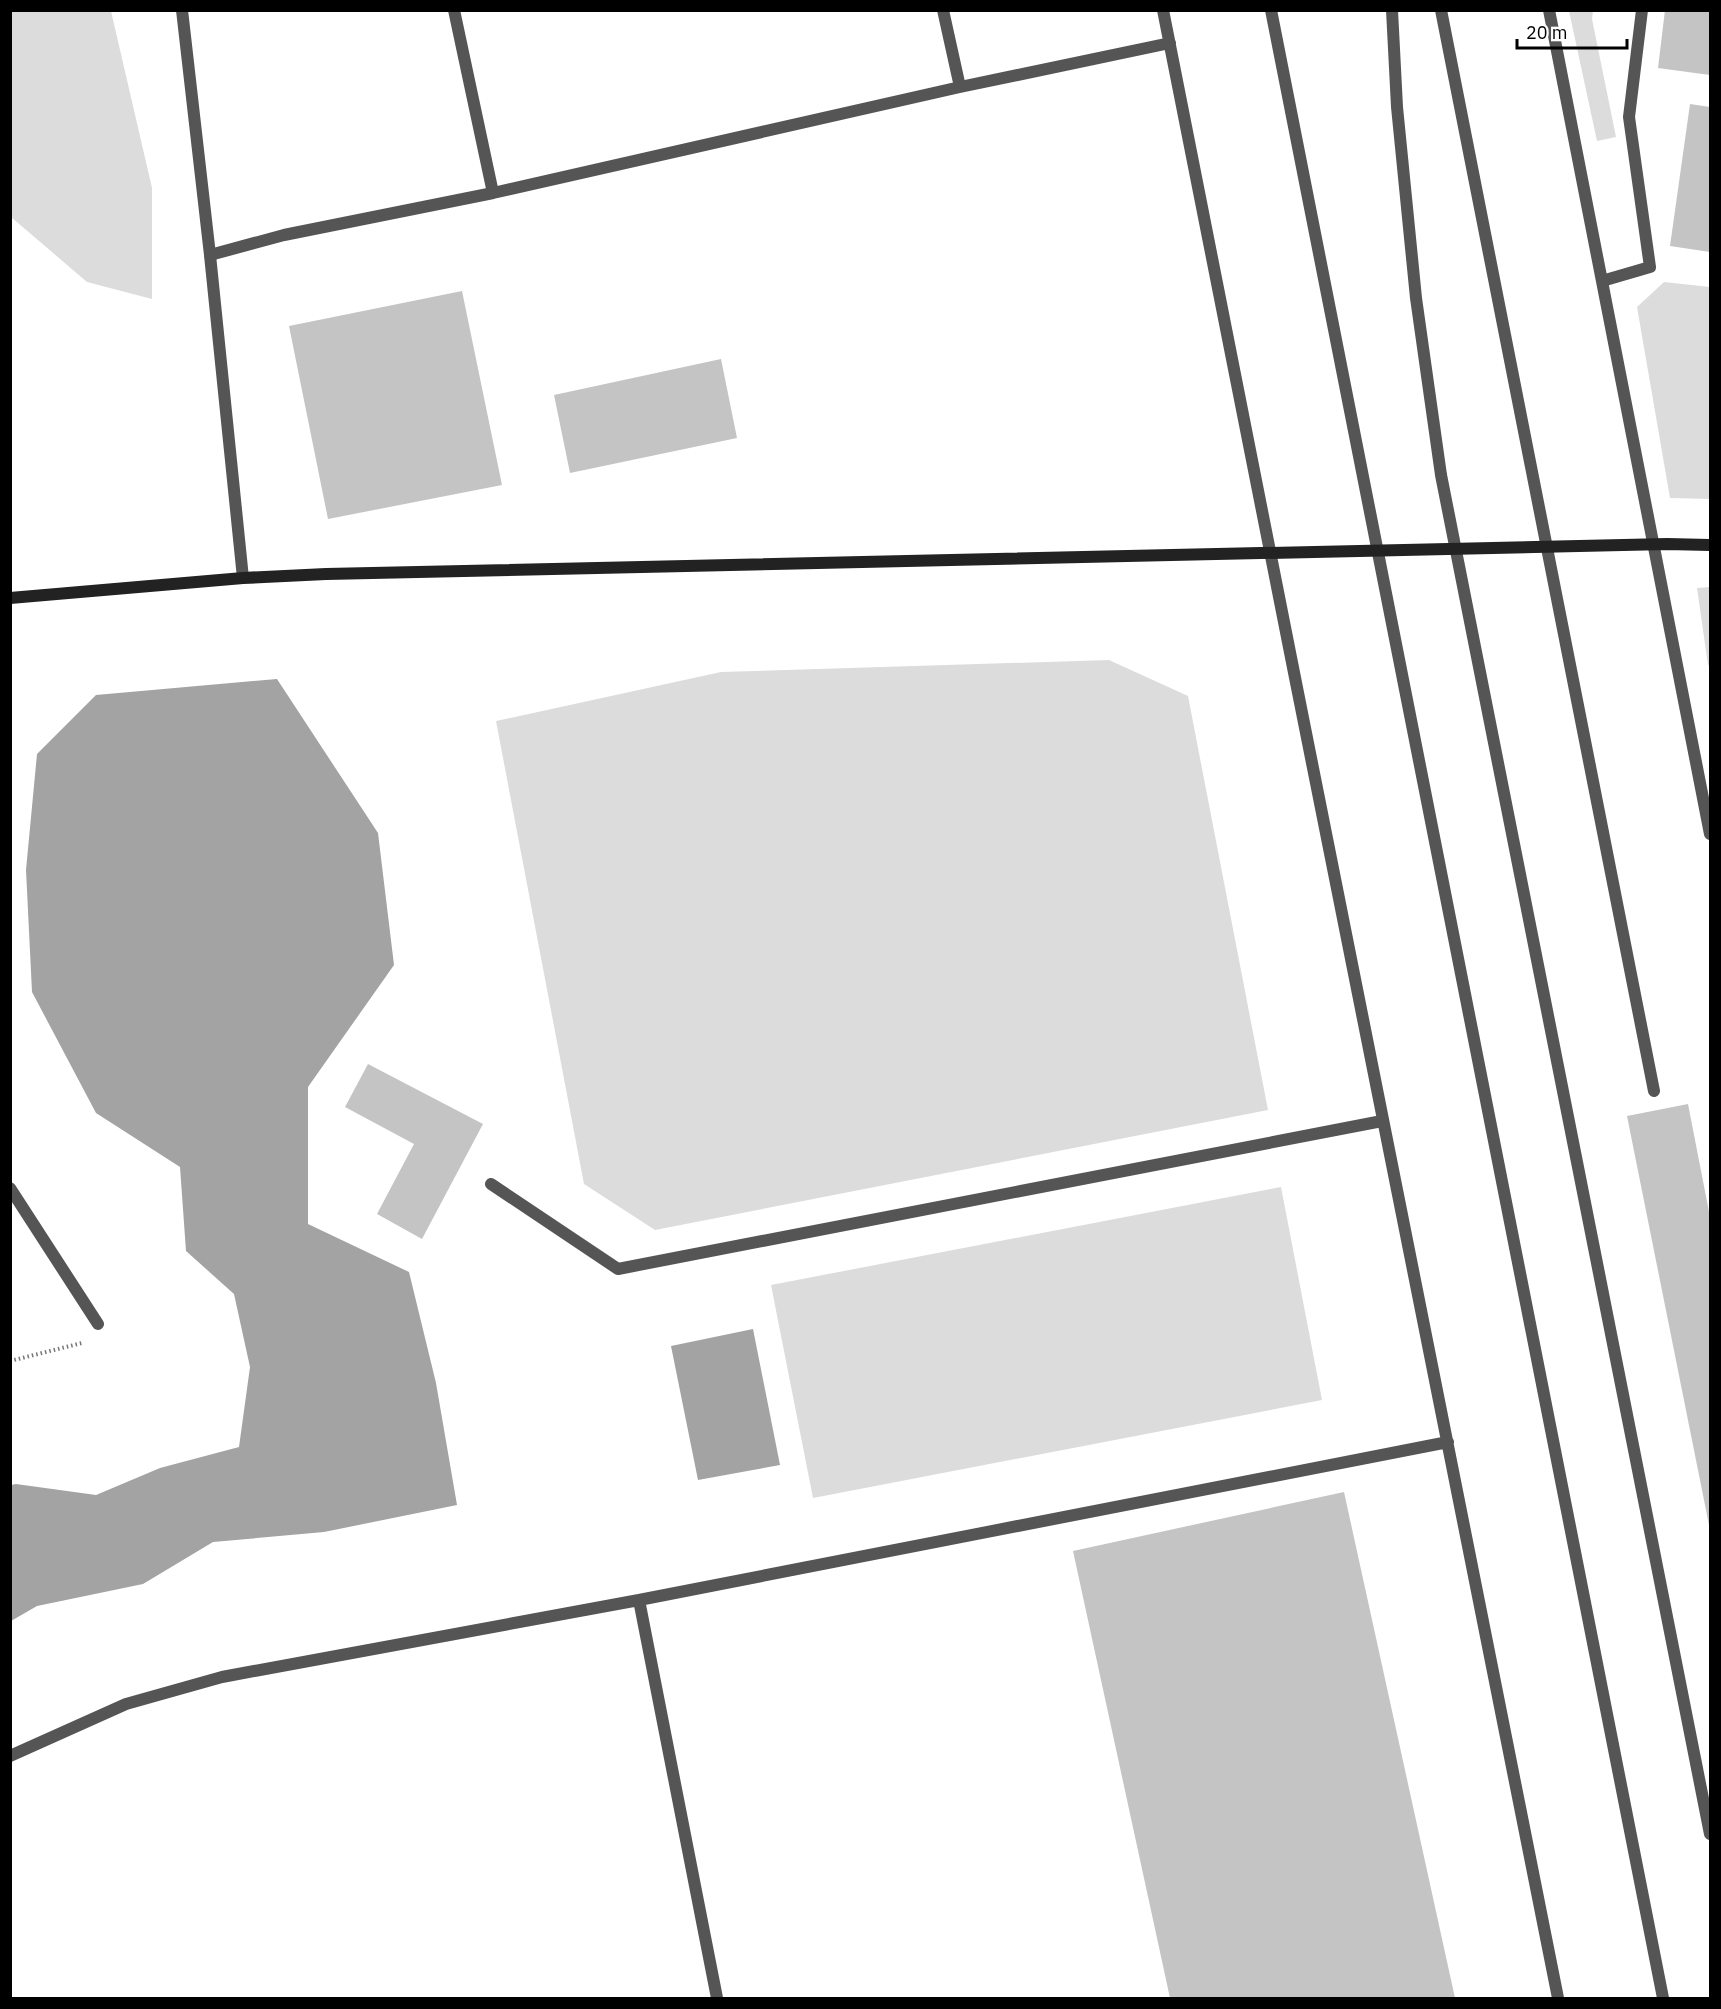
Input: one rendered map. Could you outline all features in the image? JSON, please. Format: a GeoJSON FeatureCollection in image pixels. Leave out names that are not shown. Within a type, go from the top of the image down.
{"type":"FeatureCollection","features":[{"type":"Feature","properties":{"kind":"street"},"geometry":{"type":"LineString","coordinates":[[182,10],[243,578]]}},
{"type":"Feature","properties":{"kind":"street"},"geometry":{"type":"LineString","coordinates":[[454,10],[493,193]]}},
{"type":"Feature","properties":{"kind":"street"},"geometry":{"type":"LineString","coordinates":[[943,10],[960,87]]}},
{"type":"Feature","properties":{"kind":"street"},"geometry":{"type":"LineString","coordinates":[[1163,10],[1558,1998]]}},
{"type":"Feature","properties":{"kind":"street"},"geometry":{"type":"LineString","coordinates":[[1270,10],[1663,1998]]}},
{"type":"Feature","properties":{"kind":"street"},"geometry":{"type":"LineString","coordinates":[[1392,10],[1397,107],[1415,287],[1441,475],[1710,1834]]}},
{"type":"Feature","properties":{"kind":"street"},"geometry":{"type":"LineString","coordinates":[[1442,10],[1654,1091]]}},
{"type":"Feature","properties":{"kind":"street"},"geometry":{"type":"LineString","coordinates":[[1549,10],[1710,834]]}},
{"type":"Feature","properties":{"kind":"street"},"geometry":{"type":"LineString","coordinates":[[1602,281],[1650,267],[1629,117],[1642,10]]}},
{"type":"Feature","properties":{"kind":"street"},"geometry":{"type":"LineString","coordinates":[[210,255],[284,235],[493,193],[960,87],[1170,43]]}},
{"type":"Feature","properties":{"kind":"street"},"geometry":{"type":"LineString","coordinates":[[10,598],[243,578],[338,574],[1666,544],[1710,545]]}},
{"type":"Feature","properties":{"kind":"street"},"geometry":{"type":"LineString","coordinates":[[491,1184],[618,1269],[1382,1121]]}},
{"type":"Feature","properties":{"kind":"street"},"geometry":{"type":"LineString","coordinates":[[10,1188],[98,1324]]}},
{"type":"Feature","properties":{"kind":"street"},"geometry":{"type":"LineString","coordinates":[[10,1756],[126,1704],[222,1677],[639,1600],[1448,1442]]}},
{"type":"Feature","properties":{"kind":"street"},"geometry":{"type":"LineString","coordinates":[[639,1600],[717,1998]]}},
{"type":"Feature","properties":{"kind":"path"},"geometry":{"type":"LineString","coordinates":[[10,1361],[81,1343],[98,1324]]}},
{"type":"Feature","properties":{"kind":"shaded area"},"geometry":{"type":"Polygon","coordinates":[[[11,10],[111,11],[152,188],[152,299],[87,282],[11,217],[11,10]]]}},
{"type":"Feature","properties":{"kind":"shaded area"},"geometry":{"type":"Polygon","coordinates":[[[1569,11],[1593,11],[1592,19],[1616,137],[1597,141],[1569,11]]]}},
{"type":"Feature","properties":{"kind":"shaded area"},"geometry":{"type":"Polygon","coordinates":[[[1664,282],[1710,287],[1710,499],[1670,498],[1637,307],[1664,282]]]}},
{"type":"Feature","properties":{"kind":"shaded area"},"geometry":{"type":"Polygon","coordinates":[[[1710,587],[1710,666],[1708,665],[1697,588],[1710,587]]]}},
{"type":"Feature","properties":{"kind":"shaded area"},"geometry":{"type":"Polygon","coordinates":[[[1109,660],[1188,696],[1268,1110],[655,1230],[584,1184],[496,721],[721,672],[1109,660]]]}},
{"type":"Feature","properties":{"kind":"shaded area"},"geometry":{"type":"Polygon","coordinates":[[[277,679],[378,833],[394,965],[308,1087],[308,1224],[409,1272],[436,1383],[457,1505],[324,1532],[213,1542],[143,1584],[37,1606],[11,1621],[11,1485],[96,1495],[160,1468],[239,1447],[250,1367],[234,1294],[186,1251],[180,1167],[96,1113],[32,992],[26,870],[37,754],[96,695],[277,679]]]}},
{"type":"Feature","properties":{"kind":"shaded area"},"geometry":{"type":"Polygon","coordinates":[[[1281,1187],[1322,1400],[813,1498],[771,1285],[1281,1187]]]}},
{"type":"Feature","properties":{"kind":"shaded area"},"geometry":{"type":"Polygon","coordinates":[[[753,1329],[780,1465],[698,1480],[671,1346],[753,1329]]]}},
{"type":"Feature","properties":{"kind":"building"},"geometry":{"type":"Polygon","coordinates":[[[1665,10],[1710,10],[1710,75],[1658,68],[1665,10]]]}},
{"type":"Feature","properties":{"kind":"building"},"geometry":{"type":"Polygon","coordinates":[[[1690,104],[1710,107],[1710,252],[1670,246],[1690,104]]]}},
{"type":"Feature","properties":{"kind":"building"},"geometry":{"type":"Polygon","coordinates":[[[462,291],[502,485],[328,519],[289,326],[462,291]]]}},
{"type":"Feature","properties":{"kind":"building"},"geometry":{"type":"Polygon","coordinates":[[[721,359],[737,438],[570,473],[554,395],[721,359]]]}},
{"type":"Feature","properties":{"kind":"building"},"geometry":{"type":"Polygon","coordinates":[[[368,1064],[483,1124],[422,1239],[377,1214],[414,1144],[345,1107],[368,1064]]]}},
{"type":"Feature","properties":{"kind":"building"},"geometry":{"type":"Polygon","coordinates":[[[1688,1104],[1710,1217],[1709,1525],[1627,1116],[1688,1104]]]}},
{"type":"Feature","properties":{"kind":"building"},"geometry":{"type":"Polygon","coordinates":[[[1344,1492],[1455,1998],[1170,1998],[1073,1551],[1344,1492]]]}}]}
